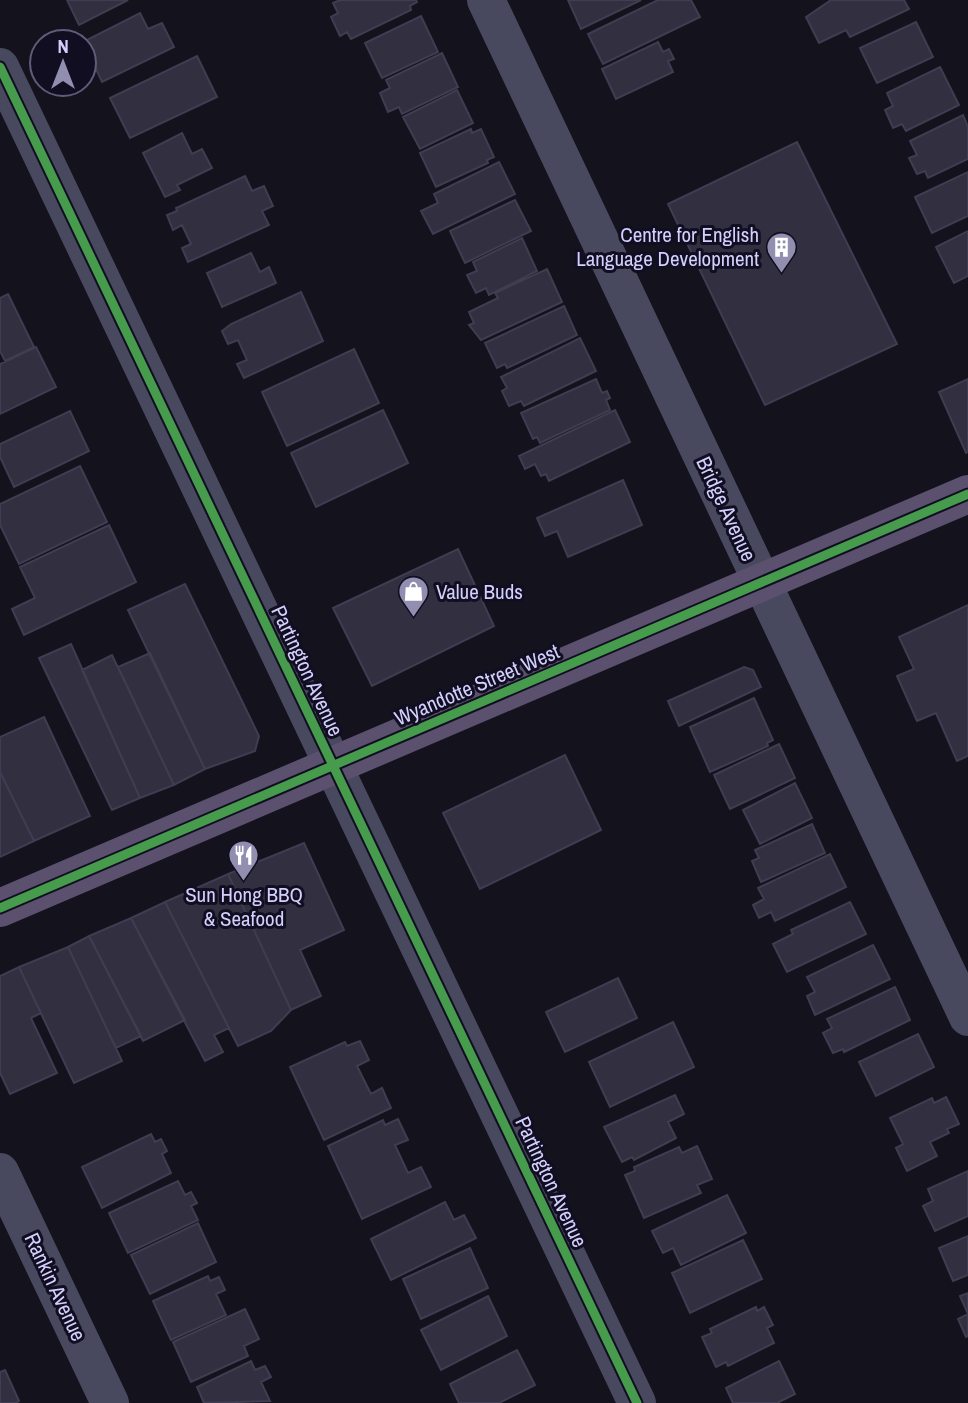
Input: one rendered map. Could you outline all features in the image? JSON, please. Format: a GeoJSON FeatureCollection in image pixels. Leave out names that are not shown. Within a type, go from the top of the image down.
{"type":"FeatureCollection","features":[{"type":"Feature","properties":{"kind":"main road","name":"Wyandotte Street West"},"geometry":{"type":"LineString","coordinates":[[0,908],[968,494]]}},
{"type":"Feature","properties":{"kind":"street","name":"Bridge Avenue"},"geometry":{"type":"LineString","coordinates":[[486,0],[968,1017]]}},
{"type":"Feature","properties":{"kind":"street","name":"Partington Avenue"},"geometry":{"type":"LineString","coordinates":[[0,67],[637,1403]]}},
{"type":"Feature","properties":{"kind":"street","name":"Rankin Avenue"},"geometry":{"type":"LineString","coordinates":[[0,1172],[110,1403]]}},
{"type":"Feature","properties":{"kind":"building"},"geometry":{"type":"Polygon","coordinates":[[[67,0],[128,0],[79,25],[67,0]]]}},
{"type":"Feature","properties":{"kind":"building"},"geometry":{"type":"Polygon","coordinates":[[[340,0],[417,2],[410,6],[411,10],[351,39],[347,32],[340,36],[331,17],[338,13],[333,3],[340,0]]]}},
{"type":"Feature","properties":{"kind":"building"},"geometry":{"type":"Polygon","coordinates":[[[568,0],[641,0],[581,29],[568,0]]]}},
{"type":"Feature","properties":{"kind":"building"},"geometry":{"type":"Polygon","coordinates":[[[658,0],[691,0],[700,17],[603,64],[588,34],[658,0]]]}},
{"type":"Feature","properties":{"kind":"building"},"geometry":{"type":"Polygon","coordinates":[[[831,0],[904,0],[909,9],[850,37],[846,30],[819,43],[806,17],[831,0]]]}},
{"type":"Feature","properties":{"kind":"building"},"geometry":{"type":"Polygon","coordinates":[[[140,13],[148,29],[162,23],[174,47],[102,82],[98,74],[98,34],[140,13]]]}},
{"type":"Feature","properties":{"kind":"building"},"geometry":{"type":"Polygon","coordinates":[[[421,16],[438,52],[382,78],[365,43],[421,16]]]}},
{"type":"Feature","properties":{"kind":"building"},"geometry":{"type":"Polygon","coordinates":[[[916,22],[933,57],[877,83],[860,48],[916,22]]]}},
{"type":"Feature","properties":{"kind":"building"},"geometry":{"type":"Polygon","coordinates":[[[658,42],[663,52],[669,49],[674,59],[668,61],[673,72],[616,99],[602,69],[658,42]]]}},
{"type":"Feature","properties":{"kind":"building"},"geometry":{"type":"Polygon","coordinates":[[[442,53],[458,87],[402,114],[399,107],[388,112],[380,93],[390,88],[386,80],[442,53]]]}},
{"type":"Feature","properties":{"kind":"building"},"geometry":{"type":"Polygon","coordinates":[[[197,56],[217,97],[130,138],[110,98],[197,56]]]}},
{"type":"Feature","properties":{"kind":"building"},"geometry":{"type":"Polygon","coordinates":[[[940,67],[959,105],[906,131],[902,124],[893,128],[885,110],[893,106],[887,93],[940,67]]]}},
{"type":"Feature","properties":{"kind":"building"},"geometry":{"type":"Polygon","coordinates":[[[457,90],[473,123],[420,149],[403,117],[457,90]]]}},
{"type":"Feature","properties":{"kind":"building"},"geometry":{"type":"Polygon","coordinates":[[[963,115],[968,127],[968,159],[928,178],[925,171],[917,174],[909,158],[917,155],[910,141],[963,115]]]}},
{"type":"Feature","properties":{"kind":"building"},"geometry":{"type":"Polygon","coordinates":[[[471,129],[472,133],[481,129],[494,157],[487,160],[488,163],[436,187],[420,153],[471,129]]]}},
{"type":"Feature","properties":{"kind":"building"},"geometry":{"type":"Polygon","coordinates":[[[182,133],[192,154],[202,149],[212,168],[177,185],[180,190],[165,197],[143,153],[182,133]]]}},
{"type":"Feature","properties":{"kind":"building","name":"Centre for English Language Development"},"geometry":{"type":"Polygon","coordinates":[[[797,142],[897,344],[765,405],[668,204],[797,142]]]}},
{"type":"Feature","properties":{"kind":"building"},"geometry":{"type":"Polygon","coordinates":[[[499,162],[515,194],[433,234],[421,211],[438,203],[434,194],[499,162]]]}},
{"type":"Feature","properties":{"kind":"building"},"geometry":{"type":"Polygon","coordinates":[[[968,172],[968,216],[932,233],[915,197],[968,172]]]}},
{"type":"Feature","properties":{"kind":"building"},"geometry":{"type":"Polygon","coordinates":[[[245,176],[252,191],[264,186],[273,206],[262,211],[269,225],[188,262],[182,248],[191,244],[182,225],[173,230],[167,215],[177,211],[176,208],[245,176]]]}},
{"type":"Feature","properties":{"kind":"building"},"geometry":{"type":"Polygon","coordinates":[[[515,200],[531,231],[465,263],[450,231],[515,200]]]}},
{"type":"Feature","properties":{"kind":"building"},"geometry":{"type":"Polygon","coordinates":[[[968,231],[968,276],[954,283],[936,247],[968,231]]]}},
{"type":"Feature","properties":{"kind":"building"},"geometry":{"type":"Polygon","coordinates":[[[522,238],[537,271],[489,295],[486,288],[476,293],[467,275],[477,271],[473,262],[522,238]]]}},
{"type":"Feature","properties":{"kind":"building"},"geometry":{"type":"Polygon","coordinates":[[[251,253],[260,272],[269,267],[276,283],[222,307],[207,273],[251,253]]]}},
{"type":"Feature","properties":{"kind":"building"},"geometry":{"type":"Polygon","coordinates":[[[547,269],[562,302],[481,340],[469,325],[474,323],[469,312],[498,298],[495,293],[547,269]]]}},
{"type":"Feature","properties":{"kind":"building"},"geometry":{"type":"Polygon","coordinates":[[[301,292],[323,341],[244,378],[237,364],[247,360],[238,340],[228,344],[222,331],[231,324],[301,292]]]}},
{"type":"Feature","properties":{"kind":"building"},"geometry":{"type":"Polygon","coordinates":[[[8,294],[34,347],[5,361],[0,351],[0,298],[8,294]]]}},
{"type":"Feature","properties":{"kind":"building"},"geometry":{"type":"Polygon","coordinates":[[[564,306],[577,335],[507,368],[505,364],[497,368],[485,343],[564,306]]]}},
{"type":"Feature","properties":{"kind":"building"},"geometry":{"type":"Polygon","coordinates":[[[580,338],[596,371],[524,406],[521,401],[509,406],[502,391],[507,388],[501,377],[580,338]]]}},
{"type":"Feature","properties":{"kind":"building"},"geometry":{"type":"Polygon","coordinates":[[[36,347],[56,387],[0,414],[0,364],[36,347]]]}},
{"type":"Feature","properties":{"kind":"building"},"geometry":{"type":"Polygon","coordinates":[[[354,349],[379,403],[287,446],[262,392],[354,349]]]}},
{"type":"Feature","properties":{"kind":"building"},"geometry":{"type":"Polygon","coordinates":[[[596,379],[602,393],[607,391],[610,398],[606,400],[610,410],[540,443],[537,437],[533,439],[521,413],[596,379]]]}},
{"type":"Feature","properties":{"kind":"building"},"geometry":{"type":"Polygon","coordinates":[[[968,379],[968,452],[966,453],[939,392],[968,379]]]}},
{"type":"Feature","properties":{"kind":"building"},"geometry":{"type":"Polygon","coordinates":[[[383,410],[408,463],[316,507],[291,453],[383,410]]]}},
{"type":"Feature","properties":{"kind":"building"},"geometry":{"type":"Polygon","coordinates":[[[615,410],[630,442],[549,481],[546,474],[541,476],[535,464],[525,469],[519,456],[615,410]]]}},
{"type":"Feature","properties":{"kind":"building"},"geometry":{"type":"Polygon","coordinates":[[[70,411],[89,451],[14,487],[0,457],[0,444],[70,411]]]}},
{"type":"Feature","properties":{"kind":"building"},"geometry":{"type":"Polygon","coordinates":[[[80,466],[107,522],[19,564],[0,525],[0,504],[80,466]]]}},
{"type":"Feature","properties":{"kind":"building"},"geometry":{"type":"Polygon","coordinates":[[[623,480],[642,525],[568,557],[557,531],[545,536],[537,518],[623,480]]]}},
{"type":"Feature","properties":{"kind":"building"},"geometry":{"type":"Polygon","coordinates":[[[109,525],[136,582],[24,635],[12,609],[35,598],[20,567],[109,525]]]}},
{"type":"Feature","properties":{"kind":"building"},"geometry":{"type":"Polygon","coordinates":[[[458,549],[494,626],[372,686],[333,608],[458,549]]]}},
{"type":"Feature","properties":{"kind":"building"},"geometry":{"type":"Polygon","coordinates":[[[185,584],[259,736],[255,751],[205,769],[128,610],[185,584]]]}},
{"type":"Feature","properties":{"kind":"building"},"geometry":{"type":"Polygon","coordinates":[[[968,605],[968,756],[957,761],[936,713],[917,721],[897,676],[914,669],[899,637],[968,605]]]}},
{"type":"Feature","properties":{"kind":"building"},"geometry":{"type":"Polygon","coordinates":[[[71,644],[140,798],[112,810],[39,658],[71,644]]]}},
{"type":"Feature","properties":{"kind":"building"},"geometry":{"type":"Polygon","coordinates":[[[150,653],[205,769],[174,785],[118,667],[150,653]]]}},
{"type":"Feature","properties":{"kind":"building"},"geometry":{"type":"Polygon","coordinates":[[[112,655],[174,785],[140,798],[82,670],[112,655]]]}},
{"type":"Feature","properties":{"kind":"building"},"geometry":{"type":"Polygon","coordinates":[[[744,667],[753,670],[761,687],[679,726],[668,701],[744,667]]]}},
{"type":"Feature","properties":{"kind":"building"},"geometry":{"type":"Polygon","coordinates":[[[754,698],[773,740],[767,743],[768,746],[710,772],[690,727],[754,698]]]}},
{"type":"Feature","properties":{"kind":"building"},"geometry":{"type":"Polygon","coordinates":[[[44,717],[90,816],[34,841],[0,772],[0,737],[44,717]]]}},
{"type":"Feature","properties":{"kind":"building"},"geometry":{"type":"Polygon","coordinates":[[[779,744],[795,778],[730,809],[714,775],[779,744]]]}},
{"type":"Feature","properties":{"kind":"building"},"geometry":{"type":"Polygon","coordinates":[[[565,755],[601,830],[480,889],[443,813],[565,755]]]}},
{"type":"Feature","properties":{"kind":"building"},"geometry":{"type":"Polygon","coordinates":[[[0,772],[34,841],[0,857],[0,772]]]}},
{"type":"Feature","properties":{"kind":"building"},"geometry":{"type":"Polygon","coordinates":[[[795,783],[812,818],[760,844],[743,810],[795,783]]]}},
{"type":"Feature","properties":{"kind":"building"},"geometry":{"type":"Polygon","coordinates":[[[812,824],[825,853],[761,882],[752,861],[759,858],[755,850],[812,824]]]}},
{"type":"Feature","properties":{"kind":"building"},"geometry":{"type":"Polygon","coordinates":[[[304,843],[344,930],[300,950],[321,996],[291,1010],[228,874],[304,843]]]}},
{"type":"Feature","properties":{"kind":"building"},"geometry":{"type":"Polygon","coordinates":[[[830,854],[846,887],[775,921],[771,912],[759,918],[753,905],[764,899],[758,888],[830,854]]]}},
{"type":"Feature","properties":{"kind":"building"},"geometry":{"type":"Polygon","coordinates":[[[228,874],[291,1010],[271,1031],[238,1046],[165,902],[228,874]]]}},
{"type":"Feature","properties":{"kind":"building"},"geometry":{"type":"Polygon","coordinates":[[[165,902],[229,1028],[214,1035],[223,1052],[205,1061],[131,918],[165,902]]]}},
{"type":"Feature","properties":{"kind":"building"},"geometry":{"type":"Polygon","coordinates":[[[850,902],[866,934],[787,972],[773,944],[793,934],[791,930],[850,902]]]}},
{"type":"Feature","properties":{"kind":"building"},"geometry":{"type":"Polygon","coordinates":[[[131,918],[185,1020],[143,1041],[89,936],[131,918]]]}},
{"type":"Feature","properties":{"kind":"building"},"geometry":{"type":"Polygon","coordinates":[[[89,936],[141,1036],[116,1048],[68,947],[89,936]]]}},
{"type":"Feature","properties":{"kind":"building"},"geometry":{"type":"Polygon","coordinates":[[[873,945],[890,979],[815,1015],[807,996],[815,992],[807,977],[873,945]]]}},
{"type":"Feature","properties":{"kind":"building"},"geometry":{"type":"Polygon","coordinates":[[[68,947],[122,1061],[74,1083],[19,967],[68,947]]]}},
{"type":"Feature","properties":{"kind":"building"},"geometry":{"type":"Polygon","coordinates":[[[19,967],[41,1013],[31,1018],[57,1073],[10,1094],[0,1073],[0,976],[19,967]]]}},
{"type":"Feature","properties":{"kind":"building"},"geometry":{"type":"Polygon","coordinates":[[[618,978],[637,1018],[565,1052],[546,1012],[618,978]]]}},
{"type":"Feature","properties":{"kind":"building"},"geometry":{"type":"Polygon","coordinates":[[[895,987],[910,1020],[844,1052],[843,1049],[833,1053],[823,1033],[832,1028],[827,1019],[895,987]]]}},
{"type":"Feature","properties":{"kind":"building"},"geometry":{"type":"Polygon","coordinates":[[[673,1022],[694,1067],[610,1107],[589,1062],[673,1022]]]}},
{"type":"Feature","properties":{"kind":"building"},"geometry":{"type":"Polygon","coordinates":[[[918,1034],[934,1067],[876,1096],[859,1062],[918,1034]]]}},
{"type":"Feature","properties":{"kind":"building"},"geometry":{"type":"Polygon","coordinates":[[[360,1041],[369,1060],[357,1066],[371,1094],[382,1088],[391,1108],[324,1140],[290,1067],[345,1042],[347,1046],[360,1041]]]}},
{"type":"Feature","properties":{"kind":"building"},"geometry":{"type":"Polygon","coordinates":[[[675,1095],[684,1114],[668,1122],[676,1138],[634,1160],[632,1157],[622,1162],[604,1127],[675,1095]]]}},
{"type":"Feature","properties":{"kind":"building"},"geometry":{"type":"Polygon","coordinates":[[[946,1097],[959,1124],[947,1129],[949,1133],[930,1142],[937,1156],[907,1171],[896,1148],[903,1144],[890,1118],[932,1098],[934,1103],[946,1097]]]}},
{"type":"Feature","properties":{"kind":"building"},"geometry":{"type":"Polygon","coordinates":[[[398,1119],[408,1140],[395,1145],[408,1173],[421,1167],[431,1187],[362,1219],[328,1146],[383,1120],[385,1125],[398,1119]]]}},
{"type":"Feature","properties":{"kind":"building"},"geometry":{"type":"Polygon","coordinates":[[[151,1134],[155,1142],[161,1139],[167,1151],[162,1154],[171,1173],[102,1208],[82,1167],[151,1134]]]}},
{"type":"Feature","properties":{"kind":"building"},"geometry":{"type":"Polygon","coordinates":[[[697,1146],[712,1179],[697,1185],[701,1193],[644,1218],[625,1175],[635,1171],[634,1167],[679,1147],[682,1153],[697,1146]]]}},
{"type":"Feature","properties":{"kind":"building"},"geometry":{"type":"Polygon","coordinates":[[[968,1171],[968,1216],[935,1231],[923,1206],[933,1201],[928,1189],[968,1171]]]}},
{"type":"Feature","properties":{"kind":"building"},"geometry":{"type":"Polygon","coordinates":[[[178,1181],[185,1195],[191,1192],[197,1203],[191,1206],[198,1220],[128,1253],[109,1213],[178,1181]]]}},
{"type":"Feature","properties":{"kind":"building"},"geometry":{"type":"Polygon","coordinates":[[[727,1195],[746,1233],[681,1265],[673,1248],[663,1253],[652,1231],[727,1195]]]}},
{"type":"Feature","properties":{"kind":"building"},"geometry":{"type":"Polygon","coordinates":[[[445,1202],[454,1220],[464,1215],[476,1238],[391,1280],[371,1239],[445,1202]]]}},
{"type":"Feature","properties":{"kind":"building"},"geometry":{"type":"Polygon","coordinates":[[[198,1223],[216,1262],[150,1294],[131,1255],[198,1223]]]}},
{"type":"Feature","properties":{"kind":"building"},"geometry":{"type":"Polygon","coordinates":[[[968,1236],[968,1275],[953,1281],[939,1248],[968,1236]]]}},
{"type":"Feature","properties":{"kind":"building"},"geometry":{"type":"Polygon","coordinates":[[[743,1240],[762,1279],[690,1313],[672,1273],[743,1240]]]}},
{"type":"Feature","properties":{"kind":"building"},"geometry":{"type":"Polygon","coordinates":[[[470,1248],[488,1288],[421,1319],[403,1279],[470,1248]]]}},
{"type":"Feature","properties":{"kind":"building"},"geometry":{"type":"Polygon","coordinates":[[[208,1276],[210,1281],[219,1277],[225,1290],[216,1294],[226,1315],[171,1340],[153,1301],[208,1276]]]}},
{"type":"Feature","properties":{"kind":"building"},"geometry":{"type":"Polygon","coordinates":[[[968,1293],[968,1314],[960,1296],[968,1293]]]}},
{"type":"Feature","properties":{"kind":"building"},"geometry":{"type":"Polygon","coordinates":[[[488,1296],[507,1336],[441,1370],[421,1330],[488,1296]]]}},
{"type":"Feature","properties":{"kind":"building"},"geometry":{"type":"Polygon","coordinates":[[[756,1307],[757,1311],[764,1307],[773,1325],[767,1328],[774,1343],[728,1366],[726,1362],[716,1367],[702,1337],[712,1333],[710,1329],[756,1307]]]}},
{"type":"Feature","properties":{"kind":"building"},"geometry":{"type":"Polygon","coordinates":[[[245,1309],[259,1339],[244,1346],[248,1356],[191,1382],[173,1342],[245,1309]]]}},
{"type":"Feature","properties":{"kind":"building"},"geometry":{"type":"Polygon","coordinates":[[[968,1314],[968,1336],[966,1337],[958,1319],[968,1314]]]}},
{"type":"Feature","properties":{"kind":"building"},"geometry":{"type":"Polygon","coordinates":[[[517,1350],[535,1385],[499,1403],[459,1403],[450,1384],[517,1350]]]}},
{"type":"Feature","properties":{"kind":"building"},"geometry":{"type":"Polygon","coordinates":[[[251,1361],[255,1370],[265,1366],[271,1377],[261,1382],[270,1401],[204,1403],[197,1387],[251,1361]]]}},
{"type":"Feature","properties":{"kind":"building"},"geometry":{"type":"Polygon","coordinates":[[[779,1361],[795,1394],[777,1403],[733,1403],[726,1388],[779,1361]]]}},
{"type":"Feature","properties":{"kind":"building"},"geometry":{"type":"Polygon","coordinates":[[[5,1370],[19,1401],[16,1403],[0,1403],[0,1372],[5,1370]]]}},
{"type":"Feature","properties":{"kind":"cycle path"},"geometry":{"type":"LineString","coordinates":[[0,67],[637,1403]]}},
{"type":"Feature","properties":{"kind":"cycle path"},"geometry":{"type":"LineString","coordinates":[[0,908],[968,494]]}},
{"type":"Feature","properties":{"kind":"place","name":"Centre for English Language Development"},"geometry":{"type":"Point","coordinates":[782,274]}},
{"type":"Feature","properties":{"kind":"place","name":"Value Buds"},"geometry":{"type":"Point","coordinates":[413,619]}},
{"type":"Feature","properties":{"kind":"place","name":"Sun Hong BBQ & Seafood"},"geometry":{"type":"Point","coordinates":[244,882]}}]}
